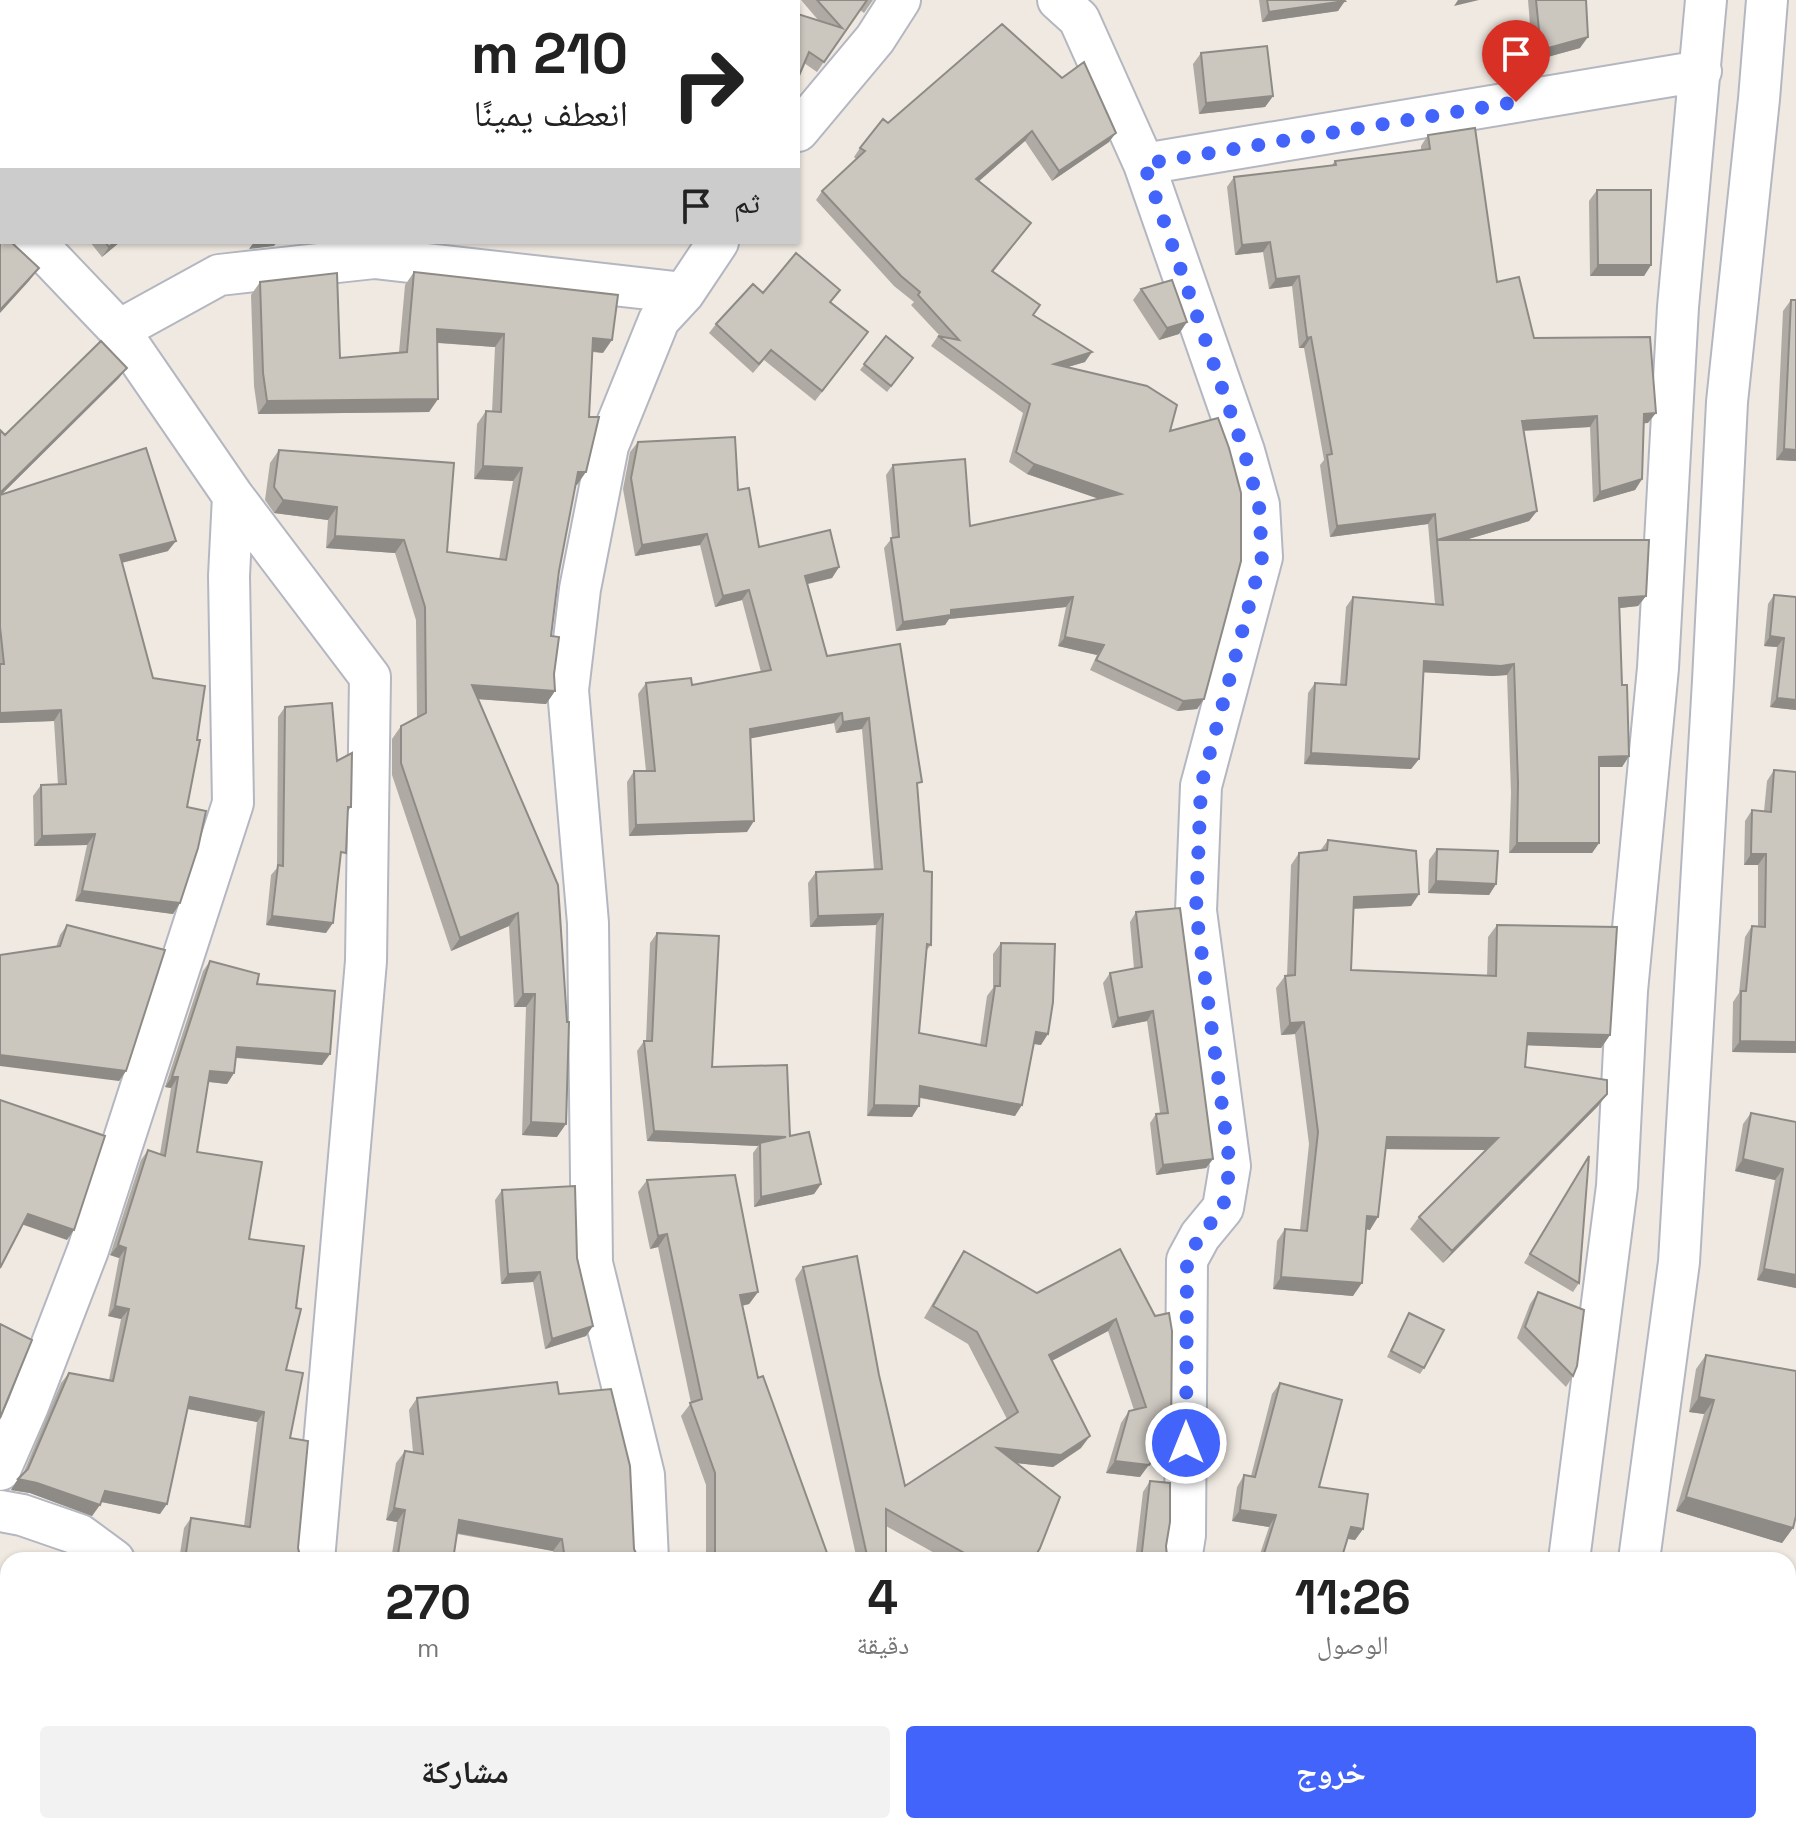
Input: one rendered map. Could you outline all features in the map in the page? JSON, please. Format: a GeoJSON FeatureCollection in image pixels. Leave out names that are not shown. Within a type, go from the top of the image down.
{"type":"FeatureCollection","features":[{"type":"Feature","properties":{"kind":"street"},"geometry":{"type":"LineString","coordinates":[[800,129],[875,39],[900,0]]}},
{"type":"Feature","properties":{"kind":"street"},"geometry":{"type":"LineString","coordinates":[[1058,0],[1079,19],[1144,164],[1244,451],[1259,505],[1262,557],[1201,786],[1196,911],[1230,1166],[1223,1208],[1200,1236],[1187,1260],[1185,1535],[1182,1552]]}},
{"type":"Feature","properties":{"kind":"street"},"geometry":{"type":"LineString","coordinates":[[1570,1552],[1617,1186],[1627,991],[1658,668],[1681,275],[1706,0]]}},
{"type":"Feature","properties":{"kind":"street"},"geometry":{"type":"LineString","coordinates":[[1640,1552],[1679,1262],[1713,697],[1727,402],[1767,0]]}},
{"type":"Feature","properties":{"kind":"street"},"geometry":{"type":"LineString","coordinates":[[1144,164],[1701,71]]}},
{"type":"Feature","properties":{"kind":"street"},"geometry":{"type":"LineString","coordinates":[[37,244],[119,330],[233,496],[370,677],[366,961],[315,1552]]}},
{"type":"Feature","properties":{"kind":"street"},"geometry":{"type":"LineString","coordinates":[[648,1552],[644,1475],[592,1263],[588,923],[568,690],[580,589],[608,446],[659,320],[684,293],[717,244]]}},
{"type":"Feature","properties":{"kind":"street"},"geometry":{"type":"LineString","coordinates":[[119,330],[219,275],[374,258],[684,293]]}},
{"type":"Feature","properties":{"kind":"street"},"geometry":{"type":"LineString","coordinates":[[1681,275],[1740,282]]}},
{"type":"Feature","properties":{"kind":"street"},"geometry":{"type":"LineString","coordinates":[[0,1470],[88,1250],[233,803],[229,576],[233,496]]}},
{"type":"Feature","properties":{"kind":"street"},"geometry":{"type":"LineString","coordinates":[[0,1511],[22,1515],[80,1535],[103,1552]]}},
{"type":"Feature","properties":{"kind":"building"},"geometry":{"type":"Polygon","coordinates":[[[817,0],[867,0],[824,62],[809,52],[800,73],[800,15],[842,28],[817,0]]]}},
{"type":"Feature","properties":{"kind":"building"},"geometry":{"type":"Polygon","coordinates":[[[1267,0],[1344,0],[1345,1],[1269,12],[1267,0]]]}},
{"type":"Feature","properties":{"kind":"building"},"geometry":{"type":"Polygon","coordinates":[[[1536,0],[1586,0],[1588,37],[1541,50],[1536,0]]]}},
{"type":"Feature","properties":{"kind":"building"},"geometry":{"type":"Polygon","coordinates":[[[1002,24],[1062,78],[1084,62],[1116,133],[1059,171],[1032,131],[976,179],[1031,223],[992,271],[1040,305],[1033,315],[1092,352],[1054,364],[1147,386],[1177,405],[1170,431],[1218,418],[1229,448],[1241,493],[1241,561],[1204,699],[1183,701],[1096,660],[1104,645],[1065,637],[1073,597],[951,610],[951,615],[903,622],[891,538],[899,537],[893,465],[965,459],[970,526],[1121,494],[1034,464],[1016,452],[1030,404],[938,336],[959,340],[918,295],[920,292],[901,276],[822,191],[865,151],[860,148],[883,119],[888,123],[1002,24]]]}},
{"type":"Feature","properties":{"kind":"building"},"geometry":{"type":"Polygon","coordinates":[[[1267,46],[1273,96],[1206,103],[1201,53],[1267,46]]]}},
{"type":"Feature","properties":{"kind":"building"},"geometry":{"type":"Polygon","coordinates":[[[1475,128],[1497,282],[1519,277],[1534,338],[1650,337],[1656,413],[1644,414],[1642,479],[1600,492],[1597,416],[1522,421],[1537,511],[1437,540],[1435,514],[1337,526],[1327,455],[1332,454],[1311,337],[1307,338],[1299,276],[1276,279],[1270,242],[1242,245],[1234,177],[1336,165],[1335,161],[1430,149],[1428,135],[1475,128]]]}},
{"type":"Feature","properties":{"kind":"building"},"geometry":{"type":"Polygon","coordinates":[[[1597,190],[1651,190],[1651,265],[1598,265],[1597,190]]]}},
{"type":"Feature","properties":{"kind":"building"},"geometry":{"type":"Polygon","coordinates":[[[0,244],[13,244],[39,268],[0,310],[0,244]]]}},
{"type":"Feature","properties":{"kind":"building"},"geometry":{"type":"Polygon","coordinates":[[[796,253],[840,290],[830,302],[868,332],[822,391],[771,350],[759,364],[716,324],[753,284],[763,293],[796,253]]]}},
{"type":"Feature","properties":{"kind":"building"},"geometry":{"type":"Polygon","coordinates":[[[414,272],[618,295],[612,340],[593,338],[589,417],[599,417],[586,472],[578,472],[559,571],[551,636],[559,637],[555,691],[472,685],[558,885],[569,1022],[566,1124],[531,1122],[535,994],[523,994],[518,913],[460,938],[401,763],[401,726],[426,713],[425,607],[404,540],[335,536],[337,507],[283,500],[274,487],[279,450],[454,463],[447,552],[506,560],[522,468],[483,466],[486,411],[501,412],[504,334],[437,329],[438,399],[267,401],[260,282],[337,273],[340,358],[407,352],[414,272]]]}},
{"type":"Feature","properties":{"kind":"building"},"geometry":{"type":"Polygon","coordinates":[[[1172,280],[1187,322],[1167,328],[1141,289],[1172,280]]]}},
{"type":"Feature","properties":{"kind":"building"},"geometry":{"type":"Polygon","coordinates":[[[1791,300],[1796,300],[1796,450],[1784,449],[1791,300]]]}},
{"type":"Feature","properties":{"kind":"building"},"geometry":{"type":"Polygon","coordinates":[[[886,336],[913,358],[891,386],[864,364],[886,336]]]}},
{"type":"Feature","properties":{"kind":"building"},"geometry":{"type":"Polygon","coordinates":[[[101,341],[127,368],[0,493],[0,430],[5,435],[101,341]]]}},
{"type":"Feature","properties":{"kind":"building"},"geometry":{"type":"Polygon","coordinates":[[[735,437],[738,490],[749,488],[759,547],[830,530],[839,567],[805,576],[827,656],[900,644],[922,782],[917,783],[924,871],[932,872],[931,945],[927,944],[919,1033],[986,1046],[995,986],[1000,986],[1001,943],[1055,944],[1053,1002],[1048,1034],[1036,1032],[1022,1105],[920,1086],[919,1106],[874,1105],[883,914],[818,916],[816,872],[882,869],[869,718],[843,722],[842,713],[750,729],[754,821],[636,825],[634,771],[655,771],[646,683],[691,678],[692,685],[771,670],[749,590],[723,596],[707,534],[642,545],[631,478],[638,442],[735,437]]]}},
{"type":"Feature","properties":{"kind":"building"},"geometry":{"type":"Polygon","coordinates":[[[146,448],[176,541],[120,555],[153,678],[205,686],[197,740],[200,740],[187,807],[206,811],[180,903],[82,891],[95,834],[42,836],[41,785],[66,784],[61,710],[0,713],[0,664],[4,664],[0,627],[0,495],[146,448]]]}},
{"type":"Feature","properties":{"kind":"building"},"geometry":{"type":"Polygon","coordinates":[[[1437,540],[1649,540],[1646,596],[1619,598],[1622,685],[1627,685],[1629,756],[1599,757],[1599,843],[1517,843],[1514,664],[1501,666],[1424,661],[1419,759],[1311,753],[1315,683],[1346,685],[1353,597],[1443,605],[1437,540]]]}},
{"type":"Feature","properties":{"kind":"building"},"geometry":{"type":"Polygon","coordinates":[[[1774,595],[1796,597],[1796,700],[1777,698],[1784,638],[1770,636],[1774,595]]]}},
{"type":"Feature","properties":{"kind":"building"},"geometry":{"type":"Polygon","coordinates":[[[332,703],[337,761],[352,753],[346,853],[341,852],[333,923],[272,916],[278,865],[283,866],[285,707],[332,703]]]}},
{"type":"Feature","properties":{"kind":"building"},"geometry":{"type":"Polygon","coordinates":[[[1774,770],[1796,772],[1796,1042],[1740,1041],[1741,991],[1746,991],[1752,926],[1765,927],[1766,854],[1751,854],[1752,810],[1771,812],[1774,770]]]}},
{"type":"Feature","properties":{"kind":"building"},"geometry":{"type":"Polygon","coordinates":[[[1328,840],[1416,851],[1419,894],[1354,897],[1351,970],[1496,976],[1497,925],[1617,927],[1610,1035],[1528,1033],[1525,1067],[1607,1080],[1607,1094],[1452,1251],[1419,1217],[1498,1138],[1387,1137],[1378,1217],[1367,1216],[1362,1283],[1281,1277],[1285,1229],[1307,1231],[1318,1132],[1304,1022],[1290,1023],[1285,976],[1295,975],[1299,853],[1327,850],[1328,840]]]}},
{"type":"Feature","properties":{"kind":"building"},"geometry":{"type":"Polygon","coordinates":[[[1437,849],[1498,851],[1496,884],[1436,881],[1437,849]]]}},
{"type":"Feature","properties":{"kind":"building"},"geometry":{"type":"Polygon","coordinates":[[[1180,908],[1213,1159],[1163,1165],[1156,1114],[1168,1113],[1153,1011],[1118,1018],[1110,973],[1142,967],[1136,912],[1180,908]]]}},
{"type":"Feature","properties":{"kind":"building"},"geometry":{"type":"Polygon","coordinates":[[[67,925],[165,950],[126,1071],[0,1055],[0,955],[60,946],[67,925]]]}},
{"type":"Feature","properties":{"kind":"building"},"geometry":{"type":"Polygon","coordinates":[[[657,933],[719,936],[712,1067],[787,1065],[790,1136],[809,1132],[821,1184],[761,1197],[760,1143],[786,1137],[654,1131],[644,1041],[652,1041],[657,933]]]}},
{"type":"Feature","properties":{"kind":"building"},"geometry":{"type":"Polygon","coordinates":[[[210,961],[259,974],[257,984],[335,991],[330,1054],[237,1047],[234,1073],[210,1071],[197,1152],[262,1162],[249,1239],[304,1246],[296,1308],[301,1309],[286,1370],[303,1373],[290,1438],[308,1441],[299,1552],[186,1552],[191,1518],[250,1527],[264,1412],[190,1397],[167,1504],[105,1491],[100,1505],[18,1479],[28,1469],[69,1373],[113,1381],[129,1309],[115,1306],[126,1248],[118,1245],[148,1150],[165,1156],[178,1077],[172,1077],[210,961]]]}},
{"type":"Feature","properties":{"kind":"building"},"geometry":{"type":"Polygon","coordinates":[[[0,1100],[105,1136],[74,1230],[28,1214],[0,1268],[0,1100]]]}},
{"type":"Feature","properties":{"kind":"building"},"geometry":{"type":"Polygon","coordinates":[[[1751,1113],[1796,1122],[1796,1275],[1764,1269],[1783,1169],[1743,1159],[1751,1113]]]}},
{"type":"Feature","properties":{"kind":"building"},"geometry":{"type":"Polygon","coordinates":[[[1589,1156],[1579,1283],[1530,1254],[1589,1156]]]}},
{"type":"Feature","properties":{"kind":"building"},"geometry":{"type":"Polygon","coordinates":[[[735,1175],[758,1292],[740,1295],[758,1378],[763,1376],[827,1552],[715,1552],[715,1473],[690,1403],[702,1399],[667,1234],[658,1236],[647,1180],[735,1175]]]}},
{"type":"Feature","properties":{"kind":"building"},"geometry":{"type":"Polygon","coordinates":[[[575,1186],[577,1258],[593,1326],[552,1339],[540,1272],[508,1274],[502,1190],[575,1186]]]}},
{"type":"Feature","properties":{"kind":"building"},"geometry":{"type":"Polygon","coordinates":[[[1120,1249],[1155,1316],[1169,1313],[1172,1331],[1171,1435],[1149,1465],[1115,1461],[1129,1411],[1146,1407],[1116,1319],[1049,1355],[1090,1436],[1061,1455],[997,1448],[1060,1497],[1038,1552],[962,1552],[886,1509],[886,1552],[866,1552],[803,1267],[857,1256],[879,1375],[905,1486],[1018,1412],[977,1332],[933,1306],[964,1251],[1037,1293],[1120,1249]]]}},
{"type":"Feature","properties":{"kind":"building"},"geometry":{"type":"Polygon","coordinates":[[[1538,1292],[1584,1310],[1573,1376],[1525,1327],[1538,1292]]]}},
{"type":"Feature","properties":{"kind":"building"},"geometry":{"type":"Polygon","coordinates":[[[1409,1313],[1444,1330],[1424,1368],[1391,1351],[1409,1313]]]}},
{"type":"Feature","properties":{"kind":"building"},"geometry":{"type":"Polygon","coordinates":[[[0,1324],[32,1340],[0,1418],[0,1324]]]}},
{"type":"Feature","properties":{"kind":"building"},"geometry":{"type":"Polygon","coordinates":[[[1706,1355],[1796,1371],[1796,1516],[1793,1528],[1686,1497],[1714,1400],[1699,1397],[1706,1355]]]}},
{"type":"Feature","properties":{"kind":"building"},"geometry":{"type":"Polygon","coordinates":[[[557,1382],[559,1394],[611,1389],[630,1466],[635,1552],[564,1552],[562,1539],[459,1520],[454,1552],[398,1552],[405,1510],[394,1508],[405,1451],[423,1454],[417,1398],[557,1382]]]}},
{"type":"Feature","properties":{"kind":"building"},"geometry":{"type":"Polygon","coordinates":[[[1280,1383],[1342,1400],[1319,1487],[1368,1494],[1363,1529],[1351,1527],[1343,1552],[1264,1552],[1276,1515],[1240,1510],[1244,1475],[1255,1477],[1280,1383]]]}},
{"type":"Feature","properties":{"kind":"building"},"geometry":{"type":"Polygon","coordinates":[[[1150,1481],[1170,1483],[1167,1552],[1142,1552],[1150,1481]]]}},
{"type":"Feature","properties":{"kind":"route"},"geometry":{"type":"LineString","coordinates":[[1186,1443],[1187,1260],[1200,1236],[1223,1208],[1230,1166],[1196,911],[1201,786],[1262,557],[1259,505],[1244,451],[1144,164],[1516,102]]}}]}
